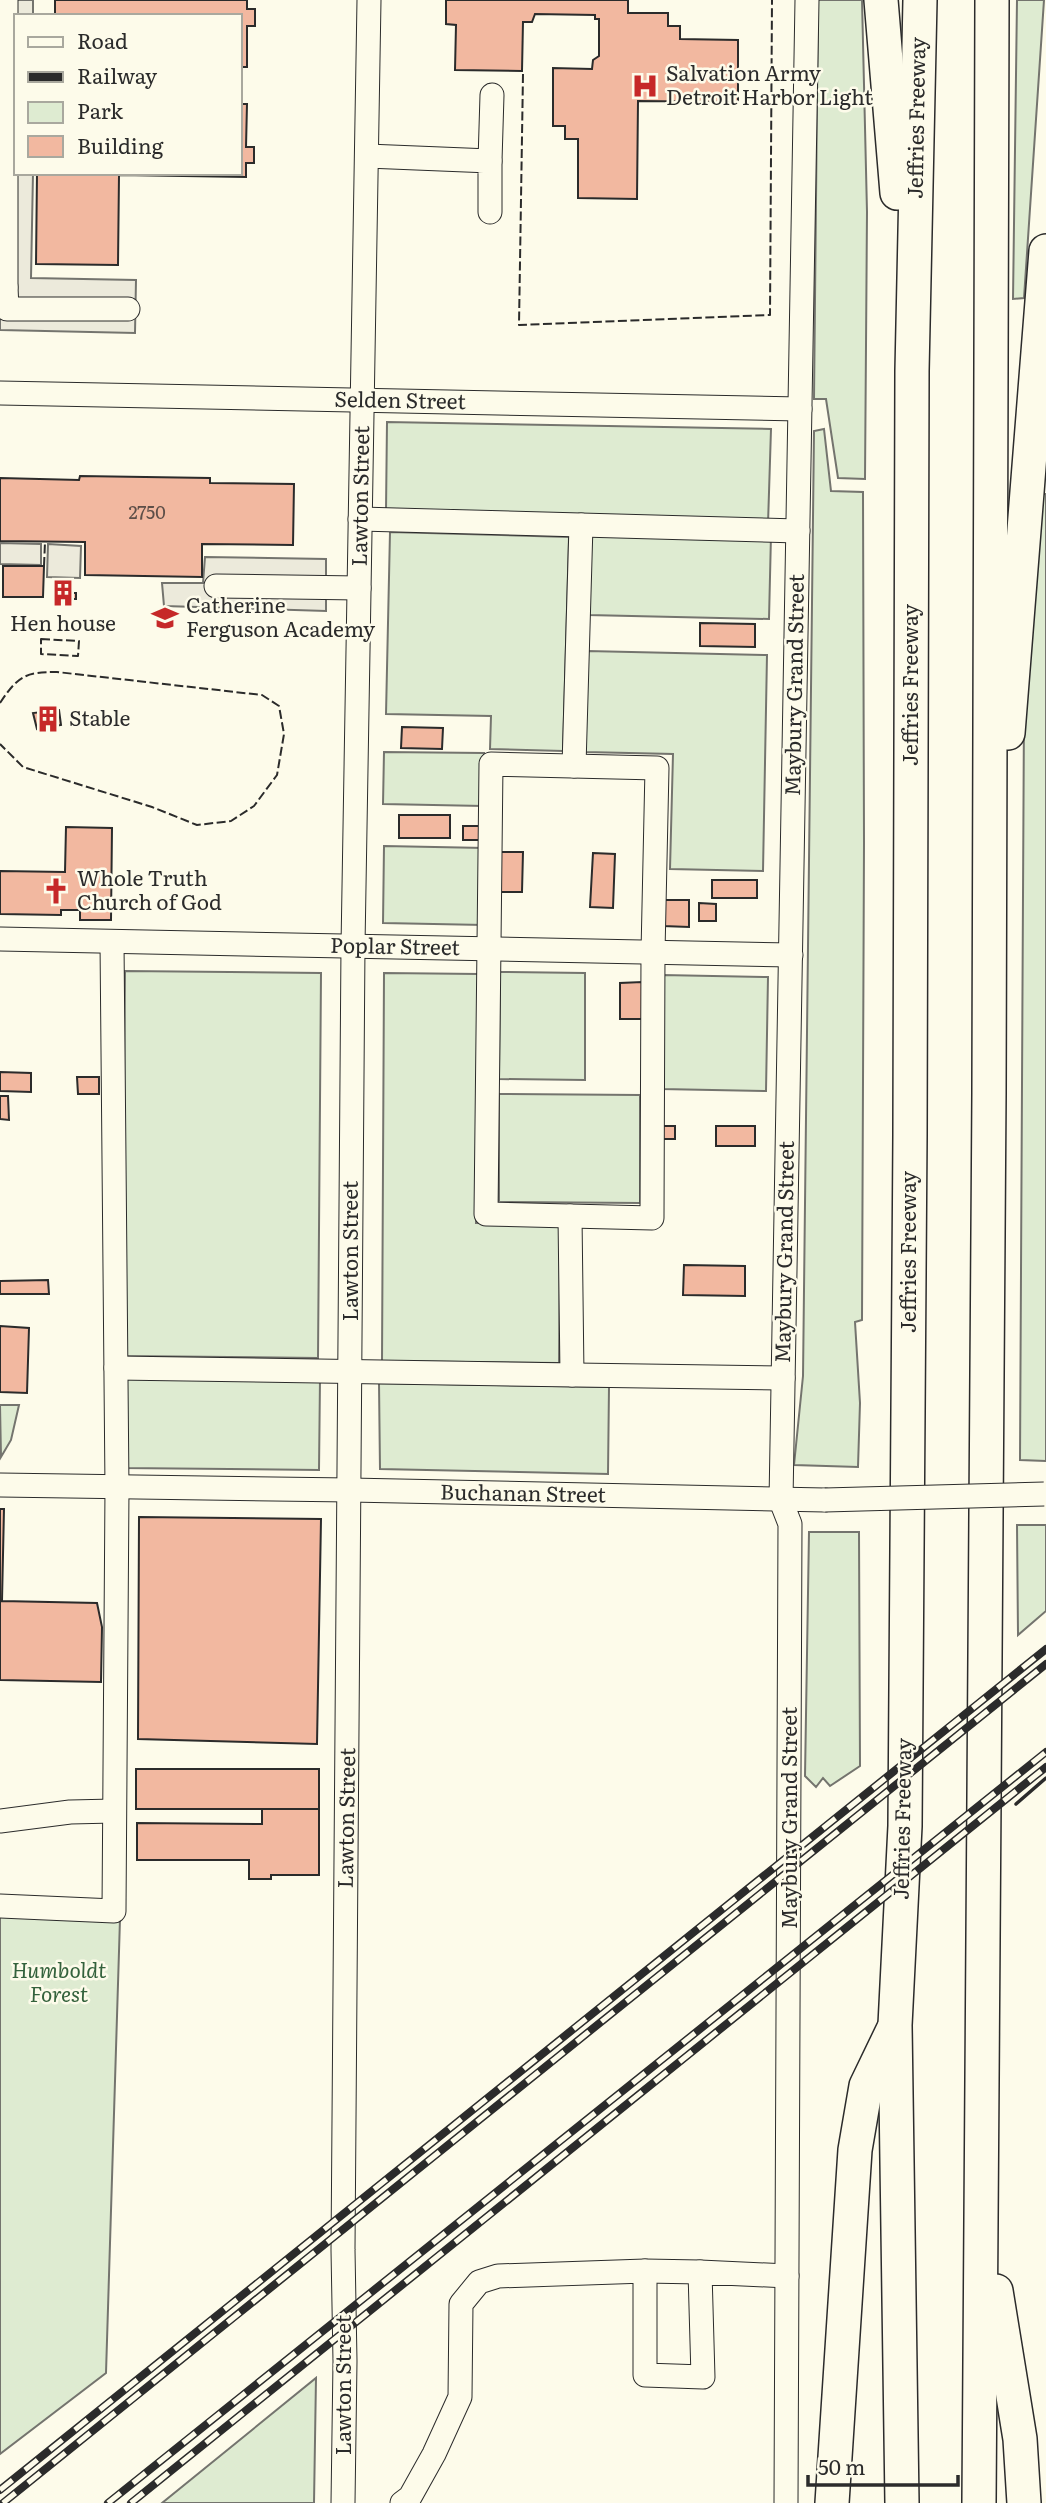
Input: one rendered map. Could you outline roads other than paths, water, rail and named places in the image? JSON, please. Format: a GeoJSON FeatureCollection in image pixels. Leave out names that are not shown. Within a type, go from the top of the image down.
{"type":"FeatureCollection","features":[{"type":"Feature","properties":{"kind":"highway"},"geometry":{"type":"LineString","coordinates":[[881,0],[912,371]]}},
{"type":"Feature","properties":{"kind":"highway","name":"Jeffries Freeway"},"geometry":{"type":"LineString","coordinates":[[902,2503],[895,2025],[905,1812],[912,371],[920,0]]}},
{"type":"Feature","properties":{"kind":"highway"},"geometry":{"type":"LineString","coordinates":[[979,2503],[989,1107],[987,1008],[992,0]]}},
{"type":"Feature","properties":{"kind":"highway"},"geometry":{"type":"LineString","coordinates":[[987,1008],[1046,251]]}},
{"type":"Feature","properties":{"kind":"highway"},"geometry":{"type":"LineString","coordinates":[[832,2503],[855,2151],[866,2086],[895,2025]]}},
{"type":"Feature","properties":{"kind":"highway"},"geometry":{"type":"LineString","coordinates":[[981,2198],[1020,2439],[1024,2503]]}},
{"type":"Feature","properties":{"kind":"street"},"geometry":{"type":"LineString","coordinates":[[6,0],[3,287],[7,309],[128,309]]}},
{"type":"Feature","properties":{"kind":"street","name":"Lawton Street"},"geometry":{"type":"LineString","coordinates":[[343,2503],[353,946],[369,0]]}},
{"type":"Feature","properties":{"kind":"street","name":"Maybury Grand Street"},"geometry":{"type":"LineString","coordinates":[[786,2503],[790,1524],[781,1501],[807,0]]}},
{"type":"Feature","properties":{"kind":"street"},"geometry":{"type":"LineString","coordinates":[[490,212],[492,95]]}},
{"type":"Feature","properties":{"kind":"street"},"geometry":{"type":"LineString","coordinates":[[367,156],[490,161]]}},
{"type":"Feature","properties":{"kind":"street","name":"Selden Street"},"geometry":{"type":"LineString","coordinates":[[0,393],[800,409]]}},
{"type":"Feature","properties":{"kind":"street"},"geometry":{"type":"LineString","coordinates":[[360,519],[798,531]]}},
{"type":"Feature","properties":{"kind":"street"},"geometry":{"type":"LineString","coordinates":[[574,766],[581,525]]}},
{"type":"Feature","properties":{"kind":"street"},"geometry":{"type":"LineString","coordinates":[[216,586],[359,588]]}},
{"type":"Feature","properties":{"kind":"street"},"geometry":{"type":"LineString","coordinates":[[491,764],[657,768],[652,1218],[486,1214],[490,949],[491,764]]}},
{"type":"Feature","properties":{"kind":"street","name":"Poplar Street"},"geometry":{"type":"LineString","coordinates":[[0,939],[790,955]]}},
{"type":"Feature","properties":{"kind":"street"},"geometry":{"type":"LineString","coordinates":[[0,1906],[114,1911],[117,1488],[112,942]]}},
{"type":"Feature","properties":{"kind":"street"},"geometry":{"type":"LineString","coordinates":[[570,1216],[572,1375]]}},
{"type":"Feature","properties":{"kind":"street"},"geometry":{"type":"LineString","coordinates":[[116,1368],[783,1378]]}},
{"type":"Feature","properties":{"kind":"street","name":"Buchanan Street"},"geometry":{"type":"LineString","coordinates":[[0,1485],[350,1489],[781,1501],[1045,1494]]}},
{"type":"Feature","properties":{"kind":"street"},"geometry":{"type":"LineString","coordinates":[[0,1821],[70,1812],[114,1811]]}},
{"type":"Feature","properties":{"kind":"street"},"geometry":{"type":"LineString","coordinates":[[401,2503],[410,2497],[434,2455],[460,2396],[461,2304],[479,2282],[498,2276],[645,2271],[787,2276]]}},
{"type":"Feature","properties":{"kind":"street"},"geometry":{"type":"LineString","coordinates":[[645,2271],[645,2375],[703,2377],[700,2272]]}},
{"type":"Feature","properties":{"kind":"railway"},"geometry":{"type":"LineString","coordinates":[[0,2490],[1046,1649]]}},
{"type":"Feature","properties":{"kind":"railway"},"geometry":{"type":"LineString","coordinates":[[3,2503],[1046,1664]]}},
{"type":"Feature","properties":{"kind":"railway"},"geometry":{"type":"LineString","coordinates":[[108,2503],[1046,1752]]}},
{"type":"Feature","properties":{"kind":"railway"},"geometry":{"type":"LineString","coordinates":[[131,2503],[1046,1767]]}},
{"type":"Feature","properties":{"kind":"place","name":"Salvation Army Detroit Harbor Light"},"geometry":{"type":"Point","coordinates":[645,86]}},
{"type":"Feature","properties":{"kind":"place","name":"Hen house"},"geometry":{"type":"Point","coordinates":[63,593]}},
{"type":"Feature","properties":{"kind":"place","name":"Catherine Ferguson Academy"},"geometry":{"type":"Point","coordinates":[165,618]}},
{"type":"Feature","properties":{"kind":"place","name":"Stable"},"geometry":{"type":"Point","coordinates":[48,719]}},
{"type":"Feature","properties":{"kind":"place","name":"Whole Truth Church of God"},"geometry":{"type":"Point","coordinates":[56,891]}},
{"type":"Feature","properties":{"kind":"park label","name":"Humboldt Forest"},"geometry":{"type":"Point","coordinates":[59,1983]}}]}
